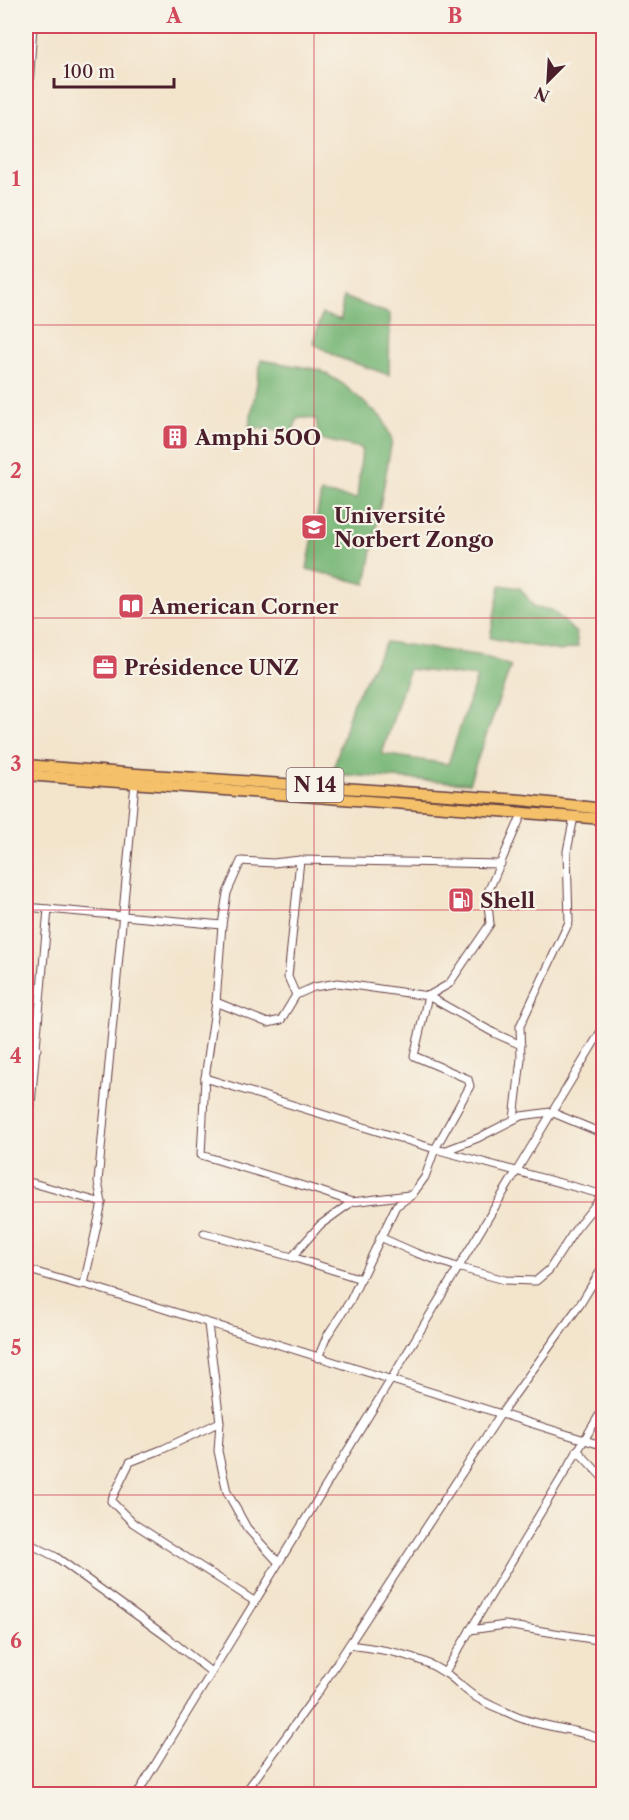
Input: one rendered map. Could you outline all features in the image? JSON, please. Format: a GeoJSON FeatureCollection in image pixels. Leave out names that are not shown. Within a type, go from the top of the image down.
{"type":"FeatureCollection","features":[{"type":"Feature","properties":{"kind":"main road","name":"N 14"},"geometry":{"type":"LineString","coordinates":[[26,765],[511,799],[603,808]]}},
{"type":"Feature","properties":{"kind":"main road","name":"N 14"},"geometry":{"type":"LineString","coordinates":[[26,776],[603,819]]}},
{"type":"Feature","properties":{"kind":"street"},"geometry":{"type":"LineString","coordinates":[[26,132],[33,26]]}},
{"type":"Feature","properties":{"kind":"street"},"geometry":{"type":"LineString","coordinates":[[84,1284],[102,1203],[98,1182],[135,783]]}},
{"type":"Feature","properties":{"kind":"street"},"geometry":{"type":"LineString","coordinates":[[318,1358],[327,1336],[361,1280],[396,1206],[412,1195],[425,1177],[435,1149],[470,1086],[468,1079],[414,1056],[428,996],[450,984],[490,924],[488,894],[523,812]]}},
{"type":"Feature","properties":{"kind":"street"},"geometry":{"type":"LineString","coordinates":[[514,1119],[521,1059],[520,1026],[569,922],[567,851],[574,817]]}},
{"type":"Feature","properties":{"kind":"street"},"geometry":{"type":"LineString","coordinates":[[296,995],[288,977],[300,860]]}},
{"type":"Feature","properties":{"kind":"street"},"geometry":{"type":"LineString","coordinates":[[412,1195],[352,1202],[201,1155],[204,1078],[216,1002],[227,893],[241,861],[501,864]]}},
{"type":"Feature","properties":{"kind":"street"},"geometry":{"type":"LineString","coordinates":[[26,907],[222,925]]}},
{"type":"Feature","properties":{"kind":"street"},"geometry":{"type":"LineString","coordinates":[[26,1162],[48,909]]}},
{"type":"Feature","properties":{"kind":"street"},"geometry":{"type":"LineString","coordinates":[[216,1002],[268,1023],[281,1020],[296,995],[314,987],[338,983],[428,996],[494,1033],[521,1045]]}},
{"type":"Feature","properties":{"kind":"street"},"geometry":{"type":"LineString","coordinates":[[139,1791],[390,1381],[603,1026]]}},
{"type":"Feature","properties":{"kind":"street"},"geometry":{"type":"LineString","coordinates":[[26,1048],[37,1049]]}},
{"type":"Feature","properties":{"kind":"street"},"geometry":{"type":"LineString","coordinates":[[204,1078],[435,1149],[603,1195],[575,1230],[549,1270],[536,1281],[505,1280],[457,1267],[416,1253],[380,1237]]}},
{"type":"Feature","properties":{"kind":"street"},"geometry":{"type":"LineString","coordinates":[[444,1151],[478,1138],[521,1116],[551,1112],[603,1134]]}},
{"type":"Feature","properties":{"kind":"street"},"geometry":{"type":"LineString","coordinates":[[26,1181],[102,1203]]}},
{"type":"Feature","properties":{"kind":"street"},"geometry":{"type":"LineString","coordinates":[[292,1257],[320,1225],[352,1202]]}},
{"type":"Feature","properties":{"kind":"street"},"geometry":{"type":"LineString","coordinates":[[204,1233],[292,1257],[361,1280]]}},
{"type":"Feature","properties":{"kind":"street"},"geometry":{"type":"LineString","coordinates":[[244,1794],[316,1695],[500,1415],[581,1303],[603,1265]]}},
{"type":"Feature","properties":{"kind":"street"},"geometry":{"type":"LineString","coordinates":[[26,1269],[84,1284],[603,1446]]}},
{"type":"Feature","properties":{"kind":"street"},"geometry":{"type":"LineString","coordinates":[[208,1324],[220,1422],[218,1450],[227,1492],[247,1528],[278,1563]]}},
{"type":"Feature","properties":{"kind":"street"},"geometry":{"type":"LineString","coordinates":[[445,1672],[603,1407]]}},
{"type":"Feature","properties":{"kind":"street"},"geometry":{"type":"LineString","coordinates":[[220,1422],[130,1462],[111,1502],[133,1523],[254,1601]]}},
{"type":"Feature","properties":{"kind":"street"},"geometry":{"type":"LineString","coordinates":[[577,1450],[603,1479]]}},
{"type":"Feature","properties":{"kind":"street"},"geometry":{"type":"LineString","coordinates":[[26,1542],[56,1557],[167,1637],[211,1672]]}},
{"type":"Feature","properties":{"kind":"street"},"geometry":{"type":"LineString","coordinates":[[470,1630],[505,1625],[603,1641]]}},
{"type":"Feature","properties":{"kind":"street"},"geometry":{"type":"LineString","coordinates":[[349,1645],[406,1655],[445,1672],[472,1695],[518,1717],[569,1731],[590,1734],[603,1740]]}},
{"type":"Feature","properties":{"kind":"green space"},"geometry":{"type":"Polygon","coordinates":[[[343,297],[390,314],[389,375],[337,357],[313,343],[322,314],[341,320],[343,297]]]}},
{"type":"Feature","properties":{"kind":"green space"},"geometry":{"type":"Polygon","coordinates":[[[261,360],[320,370],[343,384],[383,419],[392,440],[366,584],[307,569],[321,493],[357,499],[362,448],[319,439],[316,419],[298,417],[292,433],[249,427],[261,360]]]}},
{"type":"Feature","properties":{"kind":"green space"},"geometry":{"type":"Polygon","coordinates":[[[500,585],[520,588],[535,608],[552,610],[576,633],[578,647],[560,651],[490,638],[500,585]]]}},
{"type":"Feature","properties":{"kind":"green space"},"geometry":{"type":"Polygon","coordinates":[[[386,642],[483,656],[511,666],[469,783],[332,774],[352,705],[386,642]],[[409,669],[382,754],[448,764],[477,677],[409,669]]]}},
{"type":"Feature","properties":{"kind":"place","name":"Amphi 5OO"},"geometry":{"type":"Point","coordinates":[175,437]}},
{"type":"Feature","properties":{"kind":"place","name":"Université Norbert Zongo"},"geometry":{"type":"Point","coordinates":[314,527]}},
{"type":"Feature","properties":{"kind":"place","name":"American Corner"},"geometry":{"type":"Point","coordinates":[131,606]}},
{"type":"Feature","properties":{"kind":"place","name":"Présidence UNZ"},"geometry":{"type":"Point","coordinates":[105,667]}},
{"type":"Feature","properties":{"kind":"place","name":"Shell"},"geometry":{"type":"Point","coordinates":[461,900]}}]}
